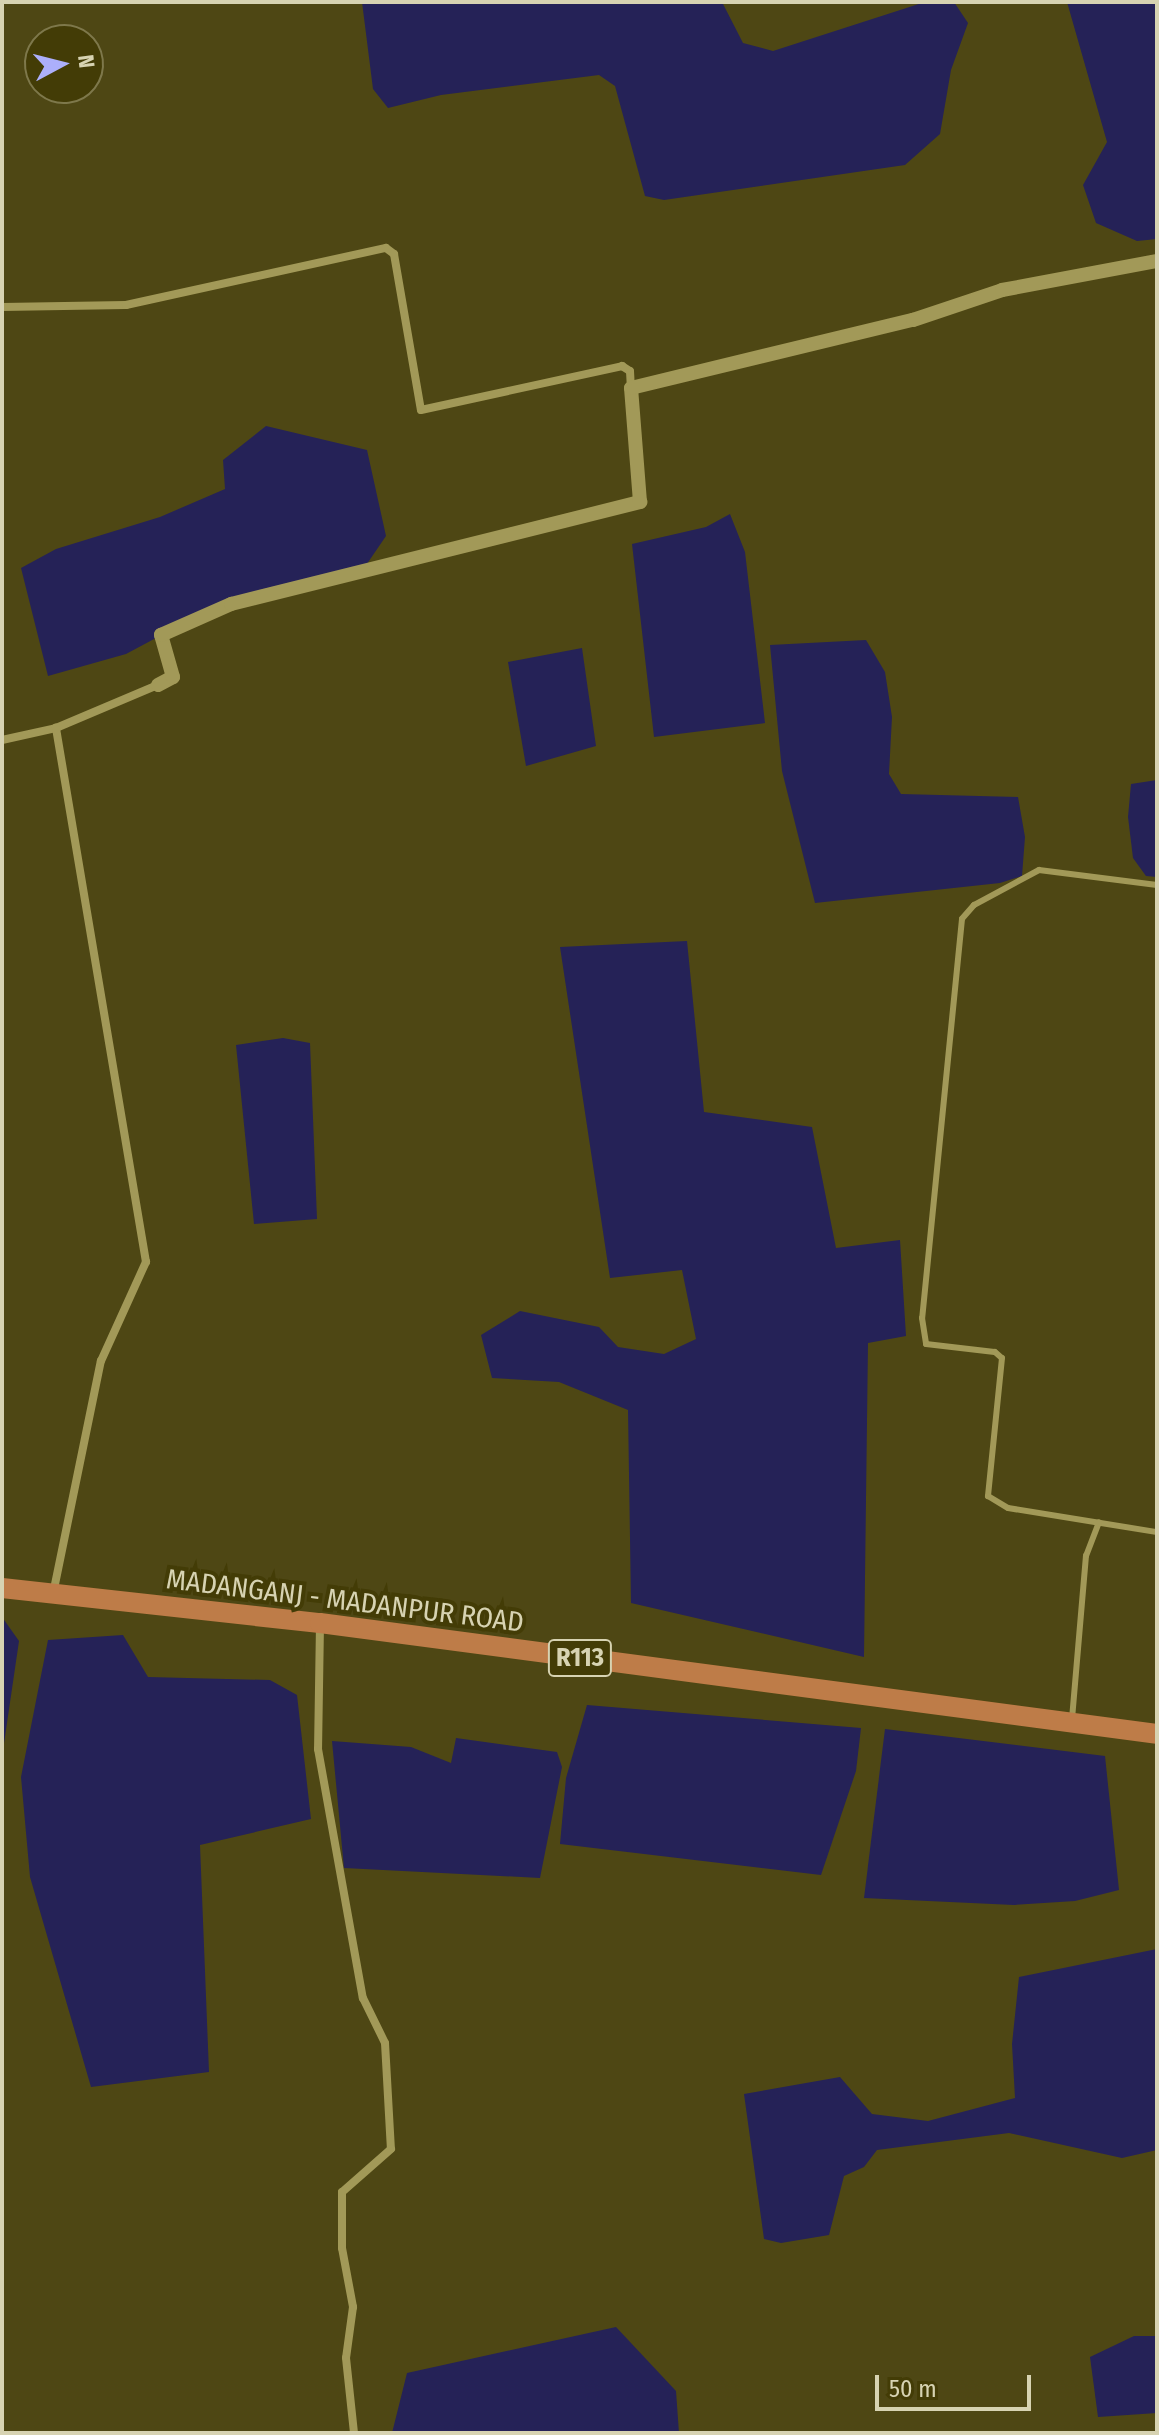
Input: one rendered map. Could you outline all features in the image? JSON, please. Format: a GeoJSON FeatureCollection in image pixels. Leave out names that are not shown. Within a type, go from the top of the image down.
{"type":"FeatureCollection","features":[{"type":"Feature","properties":{"kind":"main road","name":"MADANGANJ - MADANPUR ROAD"},"geometry":{"type":"LineString","coordinates":[[2,1588],[320,1623],[1157,1734]]}},
{"type":"Feature","properties":{"kind":"street"},"geometry":{"type":"LineString","coordinates":[[2,307],[126,305],[386,248],[394,254],[421,410],[622,366],[630,371],[640,502],[231,604],[161,635],[173,677],[56,728],[2,740]]}},
{"type":"Feature","properties":{"kind":"street"},"geometry":{"type":"LineString","coordinates":[[631,388],[913,320],[1002,290],[1157,261]]}},
{"type":"Feature","properties":{"kind":"street"},"geometry":{"type":"LineString","coordinates":[[53,1595],[101,1361],[146,1262],[56,728]]}},
{"type":"Feature","properties":{"kind":"street"},"geometry":{"type":"LineString","coordinates":[[320,1623],[318,1749],[363,1998],[385,2043],[391,2149],[342,2192],[342,2248],[353,2307],[346,2358],[354,2433]]}},
{"type":"Feature","properties":{"kind":"lane"},"geometry":{"type":"LineString","coordinates":[[1157,885],[1039,870],[974,905],[962,919],[922,1318],[926,1344],[995,1352],[1002,1358],[988,1496],[1008,1508],[1157,1532]]}},
{"type":"Feature","properties":{"kind":"lane"},"geometry":{"type":"LineString","coordinates":[[1072,1723],[1086,1556],[1099,1522]]}},
{"type":"Feature","properties":{"kind":"shaded area"},"geometry":{"type":"Polygon","coordinates":[[[362,2],[722,2],[743,43],[773,51],[925,2],[954,2],[968,23],[951,70],[940,134],[905,165],[664,200],[645,196],[615,86],[599,75],[441,95],[388,108],[373,89],[362,2]]]}},
{"type":"Feature","properties":{"kind":"shaded area"},"geometry":{"type":"Polygon","coordinates":[[[1067,2],[1157,2],[1157,239],[1137,241],[1096,223],[1083,185],[1107,142],[1067,2]]]}},
{"type":"Feature","properties":{"kind":"shaded area"},"geometry":{"type":"Polygon","coordinates":[[[266,426],[367,450],[386,536],[358,577],[214,607],[126,654],[48,676],[21,568],[56,549],[160,517],[225,489],[223,460],[266,426]]]}},
{"type":"Feature","properties":{"kind":"shaded area"},"geometry":{"type":"Polygon","coordinates":[[[730,514],[745,552],[765,723],[654,737],[632,544],[706,527],[730,514]]]}},
{"type":"Feature","properties":{"kind":"shaded area"},"geometry":{"type":"Polygon","coordinates":[[[866,640],[885,672],[892,717],[889,774],[901,794],[1018,797],[1025,837],[1022,876],[1000,883],[815,903],[782,771],[770,645],[866,640]]]}},
{"type":"Feature","properties":{"kind":"shaded area"},"geometry":{"type":"Polygon","coordinates":[[[582,648],[596,746],[526,766],[508,662],[582,648]]]}},
{"type":"Feature","properties":{"kind":"shaded area"},"geometry":{"type":"Polygon","coordinates":[[[1157,780],[1157,877],[1146,876],[1133,858],[1128,817],[1131,784],[1157,780]]]}},
{"type":"Feature","properties":{"kind":"shaded area"},"geometry":{"type":"Polygon","coordinates":[[[687,941],[704,1112],[812,1127],[836,1248],[900,1240],[906,1336],[868,1343],[864,1657],[631,1603],[628,1410],[559,1382],[492,1378],[481,1335],[520,1311],[599,1327],[618,1347],[664,1354],[696,1339],[682,1270],[610,1278],[560,947],[687,941]]]}},
{"type":"Feature","properties":{"kind":"shaded area"},"geometry":{"type":"Polygon","coordinates":[[[283,1038],[310,1043],[317,1219],[254,1224],[236,1045],[283,1038]]]}},
{"type":"Feature","properties":{"kind":"shaded area"},"geometry":{"type":"Polygon","coordinates":[[[2,1617],[19,1641],[2,1757],[2,1617]]]}},
{"type":"Feature","properties":{"kind":"shaded area"},"geometry":{"type":"Polygon","coordinates":[[[123,1635],[148,1677],[270,1680],[297,1695],[311,1819],[200,1845],[209,2072],[91,2087],[30,1877],[21,1777],[48,1640],[123,1635]]]}},
{"type":"Feature","properties":{"kind":"shaded area"},"geometry":{"type":"Polygon","coordinates":[[[587,1705],[861,1728],[856,1771],[821,1875],[560,1844],[566,1778],[587,1705]]]}},
{"type":"Feature","properties":{"kind":"shaded area"},"geometry":{"type":"Polygon","coordinates":[[[885,1729],[1105,1756],[1119,1890],[1075,1901],[1014,1905],[864,1898],[885,1729]]]}},
{"type":"Feature","properties":{"kind":"shaded area"},"geometry":{"type":"Polygon","coordinates":[[[456,1738],[557,1752],[562,1767],[540,1878],[344,1868],[332,1741],[411,1747],[451,1763],[456,1738]]]}},
{"type":"Feature","properties":{"kind":"shaded area"},"geometry":{"type":"Polygon","coordinates":[[[1157,1949],[1157,2150],[1122,2158],[1009,2133],[877,2150],[864,2167],[844,2176],[829,2235],[781,2243],[764,2239],[744,2094],[840,2077],[872,2114],[928,2121],[1015,2098],[1012,2044],[1019,1977],[1157,1949]]]}},
{"type":"Feature","properties":{"kind":"shaded area"},"geometry":{"type":"Polygon","coordinates":[[[616,2327],[676,2391],[679,2433],[392,2433],[407,2373],[616,2327]]]}},
{"type":"Feature","properties":{"kind":"shaded area"},"geometry":{"type":"Polygon","coordinates":[[[1134,2336],[1157,2336],[1157,2413],[1098,2417],[1090,2357],[1134,2336]]]}}]}
